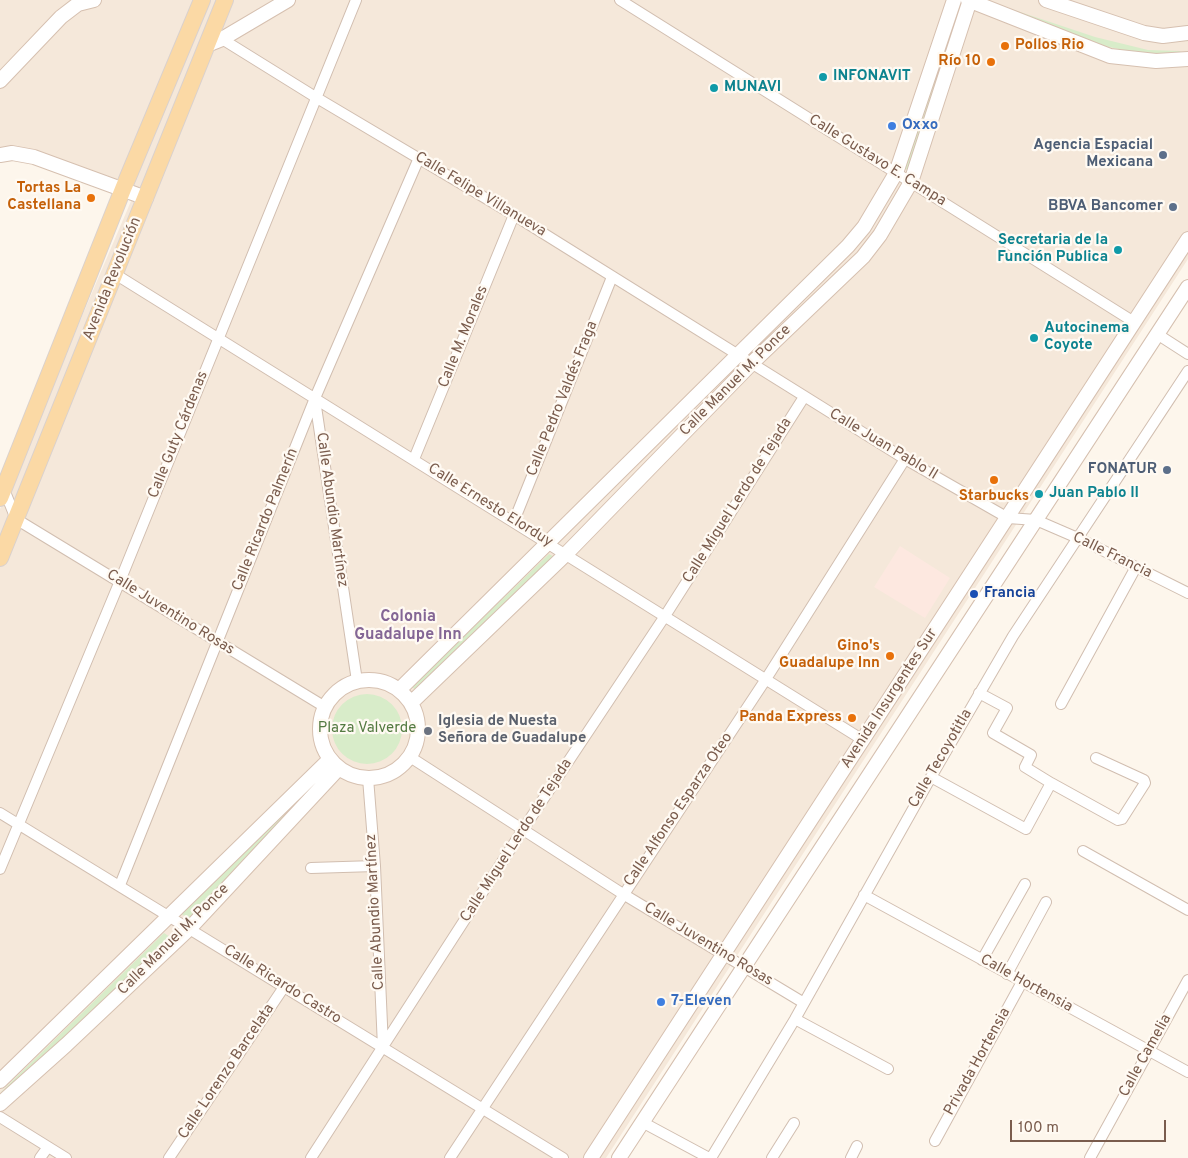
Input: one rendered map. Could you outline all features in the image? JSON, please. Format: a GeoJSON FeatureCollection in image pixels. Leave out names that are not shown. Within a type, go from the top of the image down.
{"type":"FeatureCollection","features":[{"type":"Feature","properties":{"kind":"main road","name":"Avenida Revolución"},"geometry":{"type":"LineString","coordinates":[[1,490],[202,0]]}},
{"type":"Feature","properties":{"kind":"main road","name":"Avenida Revolución"},"geometry":{"type":"LineString","coordinates":[[0,558],[146,198],[214,42],[225,0]]}},
{"type":"Feature","properties":{"kind":"street"},"geometry":{"type":"LineString","coordinates":[[0,81],[60,17],[78,4],[94,0]]}},
{"type":"Feature","properties":{"kind":"street"},"geometry":{"type":"LineString","coordinates":[[214,42],[263,7],[288,0]]}},
{"type":"Feature","properties":{"kind":"street","name":"Calle Guty Cárdenas"},"geometry":{"type":"LineString","coordinates":[[0,869],[120,582],[356,0]]}},
{"type":"Feature","properties":{"kind":"street","name":"Calle Gustavo E. Campa"},"geometry":{"type":"LineString","coordinates":[[620,0],[1134,322]]}},
{"type":"Feature","properties":{"kind":"street","name":"Calle Manuel M. Ponce"},"geometry":{"type":"LineString","coordinates":[[399,690],[848,246],[864,227],[896,172],[954,0]]}},
{"type":"Feature","properties":{"kind":"street"},"geometry":{"type":"LineString","coordinates":[[969,0],[1092,51],[1130,60],[1188,59]]}},
{"type":"Feature","properties":{"kind":"street","name":"Calle Manuel M. Ponce"},"geometry":{"type":"LineString","coordinates":[[411,703],[566,554],[751,364],[863,257],[880,235],[911,182],[969,0]]}},
{"type":"Feature","properties":{"kind":"street"},"geometry":{"type":"LineString","coordinates":[[1046,0],[1144,33],[1163,36],[1188,33]]}},
{"type":"Feature","properties":{"kind":"street","name":"Calle Felipe Villanueva"},"geometry":{"type":"LineString","coordinates":[[214,42],[317,98],[514,215],[736,355]]}},
{"type":"Feature","properties":{"kind":"street"},"geometry":{"type":"LineString","coordinates":[[1156,61],[1188,49]]}},
{"type":"Feature","properties":{"kind":"street"},"geometry":{"type":"LineString","coordinates":[[0,155],[12,153],[34,157],[146,198]]}},
{"type":"Feature","properties":{"kind":"street","name":"Calle Ricardo Palmerín"},"geometry":{"type":"LineString","coordinates":[[120,885],[314,398],[418,158]]}},
{"type":"Feature","properties":{"kind":"street","name":"Calle M. Morales"},"geometry":{"type":"LineString","coordinates":[[414,459],[514,215]]}},
{"type":"Feature","properties":{"kind":"street","name":"Avenida Insurgentes Sur"},"geometry":{"type":"LineString","coordinates":[[591,1158],[1188,239]]}},
{"type":"Feature","properties":{"kind":"street","name":"Calle Ernesto Elorduy"},"geometry":{"type":"LineString","coordinates":[[115,274],[863,740]]}},
{"type":"Feature","properties":{"kind":"street","name":"Calle Pedro Valdés Fraga"},"geometry":{"type":"LineString","coordinates":[[514,521],[612,277]]}},
{"type":"Feature","properties":{"kind":"street","name":"Avenida Insurgentes Sur"},"geometry":{"type":"LineString","coordinates":[[619,1158],[1188,287]]}},
{"type":"Feature","properties":{"kind":"street"},"geometry":{"type":"LineString","coordinates":[[1158,334],[1188,354]]}},
{"type":"Feature","properties":{"kind":"street","name":"Calle Juan Pablo II"},"geometry":{"type":"LineString","coordinates":[[736,355],[905,459],[1008,518],[1036,520]]}},
{"type":"Feature","properties":{"kind":"street","name":"Calle Tecoyotitla"},"geometry":{"type":"LineString","coordinates":[[710,1158],[796,1019],[864,894],[1013,636],[1080,539],[1188,371]]}},
{"type":"Feature","properties":{"kind":"street","name":"Calle Miguel Lerdo de Tejada"},"geometry":{"type":"LineString","coordinates":[[310,1158],[522,831],[665,616],[804,397]]}},
{"type":"Feature","properties":{"kind":"street","name":"Calle Abundio Martínez"},"geometry":{"type":"LineString","coordinates":[[314,398],[357,681]]}},
{"type":"Feature","properties":{"kind":"street","name":"Calle Alfonso Esparza Oteo"},"geometry":{"type":"LineString","coordinates":[[450,1158],[766,679],[905,459]]}},
{"type":"Feature","properties":{"kind":"street"},"geometry":{"type":"LineString","coordinates":[[1,490],[16,519]]}},
{"type":"Feature","properties":{"kind":"street","name":"Calle Juventino Rosas"},"geometry":{"type":"LineString","coordinates":[[16,519],[325,706]]}},
{"type":"Feature","properties":{"kind":"street","name":"Calle Francia"},"geometry":{"type":"LineString","coordinates":[[1036,520],[1080,539],[1188,593]]}},
{"type":"Feature","properties":{"kind":"street"},"geometry":{"type":"LineString","coordinates":[[1061,704],[1136,567]]}},
{"type":"Feature","properties":{"kind":"street"},"geometry":{"type":"LineString","coordinates":[[377,680],[399,690],[411,703],[416,714],[418,727],[417,743],[410,757],[390,774],[368,778],[357,777],[335,764],[322,745],[319,728],[325,706],[336,692],[357,681],[377,680]]}},
{"type":"Feature","properties":{"kind":"street"},"geometry":{"type":"LineString","coordinates":[[979,693],[1007,708],[993,733],[1031,755],[1025,767],[1118,820],[1122,819],[1145,783],[1144,780],[1096,758]]}},
{"type":"Feature","properties":{"kind":"street","name":"Calle Juventino Rosas"},"geometry":{"type":"LineString","coordinates":[[410,757],[522,831],[804,1003]]}},
{"type":"Feature","properties":{"kind":"street","name":"Calle Manuel M. Ponce"},"geometry":{"type":"LineString","coordinates":[[0,1080],[169,915],[335,764]]}},
{"type":"Feature","properties":{"kind":"street","name":"Calle Manuel M. Ponce"},"geometry":{"type":"LineString","coordinates":[[0,1104],[66,1045],[190,928],[335,764]]}},
{"type":"Feature","properties":{"kind":"street"},"geometry":{"type":"LineString","coordinates":[[931,777],[1026,829],[1051,783]]}},
{"type":"Feature","properties":{"kind":"street","name":"Calle Abundio Martínez"},"geometry":{"type":"LineString","coordinates":[[368,778],[375,866],[383,1047]]}},
{"type":"Feature","properties":{"kind":"street","name":"Calle Ricardo Castro"},"geometry":{"type":"LineString","coordinates":[[0,813],[563,1158]]}},
{"type":"Feature","properties":{"kind":"street"},"geometry":{"type":"LineString","coordinates":[[1083,851],[1188,910]]}},
{"type":"Feature","properties":{"kind":"street"},"geometry":{"type":"LineString","coordinates":[[311,868],[375,866]]}},
{"type":"Feature","properties":{"kind":"street"},"geometry":{"type":"LineString","coordinates":[[982,960],[1025,884]]}},
{"type":"Feature","properties":{"kind":"street","name":"Calle Hortensia"},"geometry":{"type":"LineString","coordinates":[[864,894],[1188,1072]]}},
{"type":"Feature","properties":{"kind":"street"},"geometry":{"type":"LineString","coordinates":[[1007,974],[1046,902]]}},
{"type":"Feature","properties":{"kind":"street","name":"Calle Camelia"},"geometry":{"type":"LineString","coordinates":[[1090,1158],[1188,980]]}},
{"type":"Feature","properties":{"kind":"street","name":"Privada Hortensia"},"geometry":{"type":"LineString","coordinates":[[935,1141],[1022,982]]}},
{"type":"Feature","properties":{"kind":"street","name":"Calle Lorenzo Barcelata"},"geometry":{"type":"LineString","coordinates":[[169,1158],[284,987]]}},
{"type":"Feature","properties":{"kind":"street"},"geometry":{"type":"LineString","coordinates":[[796,1019],[888,1069]]}},
{"type":"Feature","properties":{"kind":"street"},"geometry":{"type":"LineString","coordinates":[[0,1117],[66,1158]]}},
{"type":"Feature","properties":{"kind":"street"},"geometry":{"type":"LineString","coordinates":[[642,1122],[710,1158]]}},
{"type":"Feature","properties":{"kind":"street"},"geometry":{"type":"LineString","coordinates":[[772,1158],[794,1124]]}},
{"type":"Feature","properties":{"kind":"street"},"geometry":{"type":"LineString","coordinates":[[40,1158],[48,1146]]}},
{"type":"Feature","properties":{"kind":"street"},"geometry":{"type":"LineString","coordinates":[[851,1158],[857,1146]]}},
{"type":"Feature","properties":{"kind":"shaded area"},"geometry":{"type":"Polygon","coordinates":[[[0,0],[1188,0],[1188,259],[606,1158],[0,1158],[0,509],[137,187],[0,148],[0,0]]]}},
{"type":"Feature","properties":{"kind":"shaded area"},"geometry":{"type":"Polygon","coordinates":[[[900,546],[950,578],[925,618],[874,587],[900,546]]]}},
{"type":"Feature","properties":{"kind":"green space"},"geometry":{"type":"Polygon","coordinates":[[[984,0],[1095,37],[1148,50],[1181,51],[1169,59],[1094,44],[984,0]]]}},
{"type":"Feature","properties":{"kind":"green space"},"geometry":{"type":"Polygon","coordinates":[[[944,19],[952,22],[913,171],[905,169],[944,19]]]}},
{"type":"Feature","properties":{"kind":"green space"},"geometry":{"type":"Polygon","coordinates":[[[549,554],[556,558],[416,690],[412,687],[549,554]]]}},
{"type":"Feature","properties":{"kind":"green space","name":"Plaza Valverde"},"geometry":{"type":"Polygon","coordinates":[[[367,694],[380,697],[392,704],[399,716],[402,729],[399,742],[392,754],[380,761],[367,764],[354,761],[342,754],[335,742],[332,729],[335,716],[342,704],[354,697],[367,694]]]}},
{"type":"Feature","properties":{"kind":"green space"},"geometry":{"type":"Polygon","coordinates":[[[320,772],[322,775],[191,919],[181,914],[320,772]]]}},
{"type":"Feature","properties":{"kind":"green space"},"geometry":{"type":"Polygon","coordinates":[[[164,933],[173,939],[24,1076],[0,1093],[164,933]]]}},
{"type":"Feature","properties":{"kind":"place","name":"Pollos Rio"},"geometry":{"type":"Point","coordinates":[1005,46]}},
{"type":"Feature","properties":{"kind":"place","name":"Río 10"},"geometry":{"type":"Point","coordinates":[991,62]}},
{"type":"Feature","properties":{"kind":"place","name":"INFONAVIT"},"geometry":{"type":"Point","coordinates":[823,77]}},
{"type":"Feature","properties":{"kind":"place","name":"MUNAVI"},"geometry":{"type":"Point","coordinates":[714,88]}},
{"type":"Feature","properties":{"kind":"place","name":"Oxxo"},"geometry":{"type":"Point","coordinates":[892,126]}},
{"type":"Feature","properties":{"kind":"place","name":"Agencia Espacial Mexicana"},"geometry":{"type":"Point","coordinates":[1163,155]}},
{"type":"Feature","properties":{"kind":"place","name":"Tortas La Castellana"},"geometry":{"type":"Point","coordinates":[91,198]}},
{"type":"Feature","properties":{"kind":"place","name":"BBVA Bancomer"},"geometry":{"type":"Point","coordinates":[1173,207]}},
{"type":"Feature","properties":{"kind":"place","name":"Secretaria de la Función Publica"},"geometry":{"type":"Point","coordinates":[1118,250]}},
{"type":"Feature","properties":{"kind":"place","name":"Autocinema Coyote"},"geometry":{"type":"Point","coordinates":[1034,338]}},
{"type":"Feature","properties":{"kind":"place","name":"FONATUR"},"geometry":{"type":"Point","coordinates":[1167,470]}},
{"type":"Feature","properties":{"kind":"place","name":"Starbucks"},"geometry":{"type":"Point","coordinates":[994,480]}},
{"type":"Feature","properties":{"kind":"place","name":"Juan Pablo II"},"geometry":{"type":"Point","coordinates":[1039,494]}},
{"type":"Feature","properties":{"kind":"place","name":"Francia"},"geometry":{"type":"Point","coordinates":[974,594]}},
{"type":"Feature","properties":{"kind":"place","name":"Gino's Guadalupe Inn"},"geometry":{"type":"Point","coordinates":[890,656]}},
{"type":"Feature","properties":{"kind":"place","name":"Panda Express"},"geometry":{"type":"Point","coordinates":[852,718]}},
{"type":"Feature","properties":{"kind":"place","name":"Iglesia de Nuesta Señora de Guadalupe"},"geometry":{"type":"Point","coordinates":[428,731]}},
{"type":"Feature","properties":{"kind":"place","name":"7-Eleven"},"geometry":{"type":"Point","coordinates":[661,1002]}},
{"type":"Feature","properties":{"kind":"district","name":"Colonia Guadalupe Inn"},"geometry":{"type":"Point","coordinates":[408,627]}}]}
